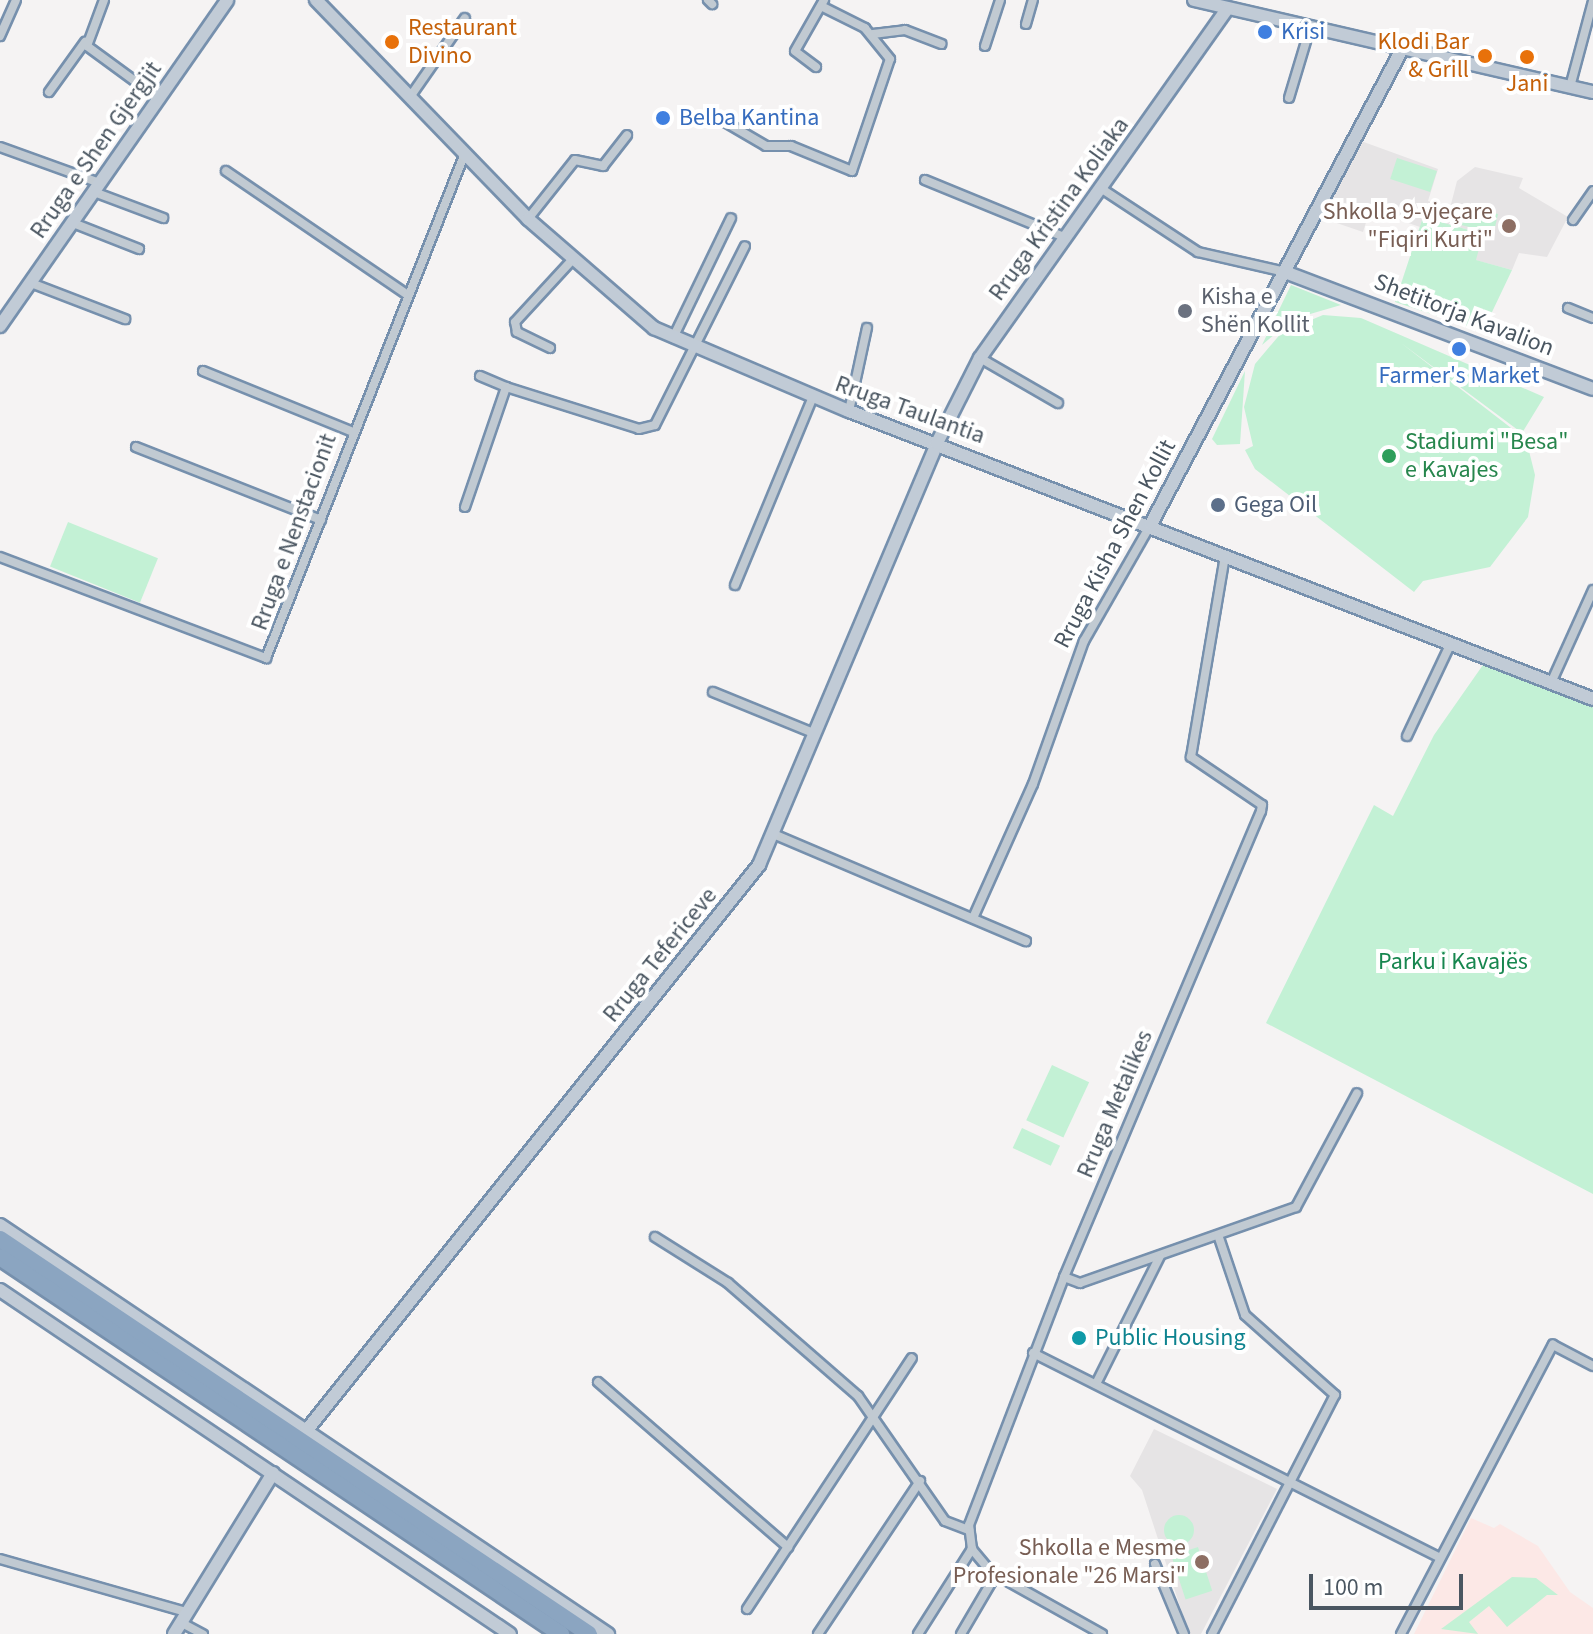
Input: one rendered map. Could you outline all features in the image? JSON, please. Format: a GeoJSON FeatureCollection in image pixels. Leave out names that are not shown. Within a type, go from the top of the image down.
{"type":"FeatureCollection","features":[{"type":"Feature","properties":{"kind":"highway"},"geometry":{"type":"LineString","coordinates":[[0,1239],[589,1634]]}},
{"type":"Feature","properties":{"kind":"highway"},"geometry":{"type":"LineString","coordinates":[[0,1257],[561,1634]]}},
{"type":"Feature","properties":{"kind":"highway"},"geometry":{"type":"LineString","coordinates":[[159,1334],[212,1381]]}},
{"type":"Feature","properties":{"kind":"street"},"geometry":{"type":"LineString","coordinates":[[0,36],[16,0]]}},
{"type":"Feature","properties":{"kind":"street"},"geometry":{"type":"LineString","coordinates":[[49,92],[85,42],[104,0]]}},
{"type":"Feature","properties":{"kind":"street","name":"Rruga e Shen Gjergjit"},"geometry":{"type":"LineString","coordinates":[[0,326],[227,0]]}},
{"type":"Feature","properties":{"kind":"street","name":"Rruga Taulantia"},"geometry":{"type":"LineString","coordinates":[[316,0],[528,219],[572,260],[673,338],[813,397],[1151,524],[1593,699]]}},
{"type":"Feature","properties":{"kind":"street"},"geometry":{"type":"LineString","coordinates":[[985,46],[1000,0]]}},
{"type":"Feature","properties":{"kind":"street"},"geometry":{"type":"LineString","coordinates":[[1026,24],[1033,0]]}},
{"type":"Feature","properties":{"kind":"street"},"geometry":{"type":"LineString","coordinates":[[1196,0],[1230,4],[1401,51],[1593,92]]}},
{"type":"Feature","properties":{"kind":"street"},"geometry":{"type":"LineString","coordinates":[[1570,87],[1593,1]]}},
{"type":"Feature","properties":{"kind":"street"},"geometry":{"type":"LineString","coordinates":[[713,115],[766,146],[791,146],[849,173],[890,70],[873,34],[823,3],[795,51],[816,67]]}},
{"type":"Feature","properties":{"kind":"street","name":"Rruga Kristina Koliaka"},"geometry":{"type":"LineString","coordinates":[[937,443],[980,358],[1230,4]]}},
{"type":"Feature","properties":{"kind":"street"},"geometry":{"type":"LineString","coordinates":[[410,97],[465,18]]}},
{"type":"Feature","properties":{"kind":"street"},"geometry":{"type":"LineString","coordinates":[[1289,98],[1310,28]]}},
{"type":"Feature","properties":{"kind":"street"},"geometry":{"type":"LineString","coordinates":[[873,34],[905,30],[941,44]]}},
{"type":"Feature","properties":{"kind":"street"},"geometry":{"type":"LineString","coordinates":[[85,42],[158,98]]}},
{"type":"Feature","properties":{"kind":"street","name":"Rruga Kisha Shen Kollit"},"geometry":{"type":"LineString","coordinates":[[973,918],[1033,784],[1084,641],[1151,524],[1401,51]]}},
{"type":"Feature","properties":{"kind":"street"},"geometry":{"type":"LineString","coordinates":[[528,219],[575,160],[603,166],[627,135]]}},
{"type":"Feature","properties":{"kind":"street"},"geometry":{"type":"LineString","coordinates":[[0,147],[163,218]]}},
{"type":"Feature","properties":{"kind":"street","name":"Rruga e Nenstacionit"},"geometry":{"type":"LineString","coordinates":[[0,557],[259,660],[270,653],[406,294],[465,153]]}},
{"type":"Feature","properties":{"kind":"street"},"geometry":{"type":"LineString","coordinates":[[226,171],[406,294]]}},
{"type":"Feature","properties":{"kind":"street"},"geometry":{"type":"LineString","coordinates":[[925,180],[1064,237]]}},
{"type":"Feature","properties":{"kind":"street","name":"Shetitorja Kavalion"},"geometry":{"type":"LineString","coordinates":[[1102,189],[1198,252],[1285,272],[1593,389]]}},
{"type":"Feature","properties":{"kind":"street"},"geometry":{"type":"LineString","coordinates":[[1573,220],[1593,191]]}},
{"type":"Feature","properties":{"kind":"street"},"geometry":{"type":"LineString","coordinates":[[673,338],[731,218]]}},
{"type":"Feature","properties":{"kind":"street"},"geometry":{"type":"LineString","coordinates":[[73,223],[139,249]]}},
{"type":"Feature","properties":{"kind":"street"},"geometry":{"type":"LineString","coordinates":[[480,376],[506,387],[650,429],[745,246]]}},
{"type":"Feature","properties":{"kind":"street"},"geometry":{"type":"LineString","coordinates":[[550,348],[517,332],[515,322],[572,260]]}},
{"type":"Feature","properties":{"kind":"street"},"geometry":{"type":"LineString","coordinates":[[31,283],[125,319]]}},
{"type":"Feature","properties":{"kind":"street"},"geometry":{"type":"LineString","coordinates":[[1568,308],[1593,318]]}},
{"type":"Feature","properties":{"kind":"street"},"geometry":{"type":"LineString","coordinates":[[849,411],[867,328]]}},
{"type":"Feature","properties":{"kind":"street"},"geometry":{"type":"LineString","coordinates":[[980,358],[1058,403]]}},
{"type":"Feature","properties":{"kind":"street"},"geometry":{"type":"LineString","coordinates":[[203,371],[353,432]]}},
{"type":"Feature","properties":{"kind":"street"},"geometry":{"type":"LineString","coordinates":[[465,507],[506,387]]}},
{"type":"Feature","properties":{"kind":"street"},"geometry":{"type":"LineString","coordinates":[[735,585],[813,397]]}},
{"type":"Feature","properties":{"kind":"street","name":"Rruga Tefericeve"},"geometry":{"type":"LineString","coordinates":[[307,1430],[748,882],[816,734],[937,443]]}},
{"type":"Feature","properties":{"kind":"street"},"geometry":{"type":"LineString","coordinates":[[136,447],[321,520]]}},
{"type":"Feature","properties":{"kind":"street","name":"Rruga Metalikes"},"geometry":{"type":"LineString","coordinates":[[972,1549],[969,1530],[1033,1353],[1261,811],[1262,805],[1191,757],[1225,554]]}},
{"type":"Feature","properties":{"kind":"street"},"geometry":{"type":"LineString","coordinates":[[1551,683],[1593,590]]}},
{"type":"Feature","properties":{"kind":"street"},"geometry":{"type":"LineString","coordinates":[[1407,736],[1452,642]]}},
{"type":"Feature","properties":{"kind":"street"},"geometry":{"type":"LineString","coordinates":[[713,692],[816,734]]}},
{"type":"Feature","properties":{"kind":"street"},"geometry":{"type":"LineString","coordinates":[[771,833],[1026,941]]}},
{"type":"Feature","properties":{"kind":"street"},"geometry":{"type":"LineString","coordinates":[[1064,1277],[1080,1283],[1300,1204],[1357,1093]]}},
{"type":"Feature","properties":{"kind":"street"},"geometry":{"type":"LineString","coordinates":[[0,1225],[608,1634]]}},
{"type":"Feature","properties":{"kind":"street"},"geometry":{"type":"LineString","coordinates":[[1212,1634],[1335,1395],[1245,1315],[1218,1235]]}},
{"type":"Feature","properties":{"kind":"street"},"geometry":{"type":"LineString","coordinates":[[655,1237],[728,1283],[877,1417],[945,1521],[969,1530]]}},
{"type":"Feature","properties":{"kind":"street"},"geometry":{"type":"LineString","coordinates":[[1096,1384],[1160,1255]]}},
{"type":"Feature","properties":{"kind":"street"},"geometry":{"type":"LineString","coordinates":[[0,1290],[510,1634]]}},
{"type":"Feature","properties":{"kind":"street"},"geometry":{"type":"LineString","coordinates":[[1401,1634],[1553,1345],[1593,1366]]}},
{"type":"Feature","properties":{"kind":"street"},"geometry":{"type":"LineString","coordinates":[[1033,1353],[1439,1557]]}},
{"type":"Feature","properties":{"kind":"street"},"geometry":{"type":"LineString","coordinates":[[747,1609],[877,1417],[912,1358]]}},
{"type":"Feature","properties":{"kind":"street"},"geometry":{"type":"LineString","coordinates":[[598,1382],[788,1547]]}},
{"type":"Feature","properties":{"kind":"street"},"geometry":{"type":"LineString","coordinates":[[180,1623],[273,1473]]}},
{"type":"Feature","properties":{"kind":"street"},"geometry":{"type":"LineString","coordinates":[[818,1634],[920,1481]]}},
{"type":"Feature","properties":{"kind":"street"},"geometry":{"type":"LineString","coordinates":[[918,1634],[972,1549],[995,1576],[1091,1631],[1102,1634]]}},
{"type":"Feature","properties":{"kind":"street"},"geometry":{"type":"LineString","coordinates":[[0,1559],[203,1634]]}},
{"type":"Feature","properties":{"kind":"street"},"geometry":{"type":"LineString","coordinates":[[1155,1564],[1184,1634]]}},
{"type":"Feature","properties":{"kind":"street"},"geometry":{"type":"LineString","coordinates":[[961,1634],[995,1576]]}},
{"type":"Feature","properties":{"kind":"shaded area"},"geometry":{"type":"Polygon","coordinates":[[[1361,141],[1438,169],[1428,201],[1450,208],[1457,181],[1475,167],[1523,178],[1519,188],[1568,217],[1547,257],[1519,253],[1512,270],[1475,260],[1483,234],[1423,217],[1420,227],[1370,210],[1363,232],[1322,218],[1361,141]]]}},
{"type":"Feature","properties":{"kind":"shaded area","name":"Shkolla e Mesme Profesionale \"26 Marsi\""},"geometry":{"type":"Polygon","coordinates":[[[1154,1429],[1277,1489],[1201,1634],[1189,1634],[1142,1490],[1130,1476],[1154,1429]]]}},
{"type":"Feature","properties":{"kind":"shaded area"},"geometry":{"type":"Polygon","coordinates":[[[1471,1518],[1494,1528],[1500,1524],[1538,1546],[1570,1592],[1593,1608],[1593,1634],[1414,1634],[1471,1518]]]}},
{"type":"Feature","properties":{"kind":"green space"},"geometry":{"type":"Polygon","coordinates":[[[1397,158],[1437,171],[1430,192],[1390,179],[1397,158]]]}},
{"type":"Feature","properties":{"kind":"green space"},"geometry":{"type":"Polygon","coordinates":[[[1463,206],[1498,214],[1494,233],[1459,225],[1463,206]]]}},
{"type":"Feature","properties":{"kind":"green space"},"geometry":{"type":"Polygon","coordinates":[[[1423,217],[1483,234],[1476,260],[1512,270],[1483,331],[1395,302],[1423,217]]]}},
{"type":"Feature","properties":{"kind":"green space"},"geometry":{"type":"Polygon","coordinates":[[[1291,285],[1341,305],[1293,319],[1262,345],[1291,285]]]}},
{"type":"Feature","properties":{"kind":"green space","name":"Stadiumi \"Besa\" e Kavajes"},"geometry":{"type":"Polygon","coordinates":[[[1323,315],[1361,318],[1544,397],[1522,433],[1401,343],[1515,431],[1529,451],[1535,475],[1528,517],[1490,567],[1423,581],[1414,592],[1255,469],[1245,450],[1253,446],[1244,407],[1255,364],[1282,332],[1323,315]]]}},
{"type":"Feature","properties":{"kind":"green space"},"geometry":{"type":"Polygon","coordinates":[[[1245,371],[1240,444],[1217,445],[1212,439],[1245,371]]]}},
{"type":"Feature","properties":{"kind":"green space"},"geometry":{"type":"Polygon","coordinates":[[[68,522],[158,558],[140,603],[50,567],[68,522]]]}},
{"type":"Feature","properties":{"kind":"green space","name":"Parku i Kavajës"},"geometry":{"type":"Polygon","coordinates":[[[1485,662],[1593,703],[1593,1194],[1266,1023],[1374,805],[1393,816],[1434,735],[1485,662]]]}},
{"type":"Feature","properties":{"kind":"green space"},"geometry":{"type":"Polygon","coordinates":[[[1052,1065],[1089,1082],[1063,1138],[1026,1120],[1052,1065]]]}},
{"type":"Feature","properties":{"kind":"green space"},"geometry":{"type":"Polygon","coordinates":[[[1022,1128],[1060,1146],[1051,1166],[1013,1148],[1022,1128]]]}},
{"type":"Feature","properties":{"kind":"green space"},"geometry":{"type":"Polygon","coordinates":[[[1179,1515],[1185,1516],[1193,1524],[1193,1536],[1185,1544],[1179,1545],[1173,1544],[1165,1536],[1164,1530],[1165,1524],[1173,1516],[1179,1515]]]}},
{"type":"Feature","properties":{"kind":"green space"},"geometry":{"type":"Polygon","coordinates":[[[1198,1547],[1212,1591],[1186,1599],[1171,1556],[1198,1547]]]}},
{"type":"Feature","properties":{"kind":"green space"},"geometry":{"type":"Polygon","coordinates":[[[1512,1577],[1536,1578],[1558,1595],[1547,1595],[1507,1627],[1489,1606],[1469,1622],[1478,1634],[1441,1629],[1512,1577]]]}},
{"type":"Feature","properties":{"kind":"place","name":"Krisi"},"geometry":{"type":"Point","coordinates":[1265,32]}},
{"type":"Feature","properties":{"kind":"place","name":"Restaurant Divino"},"geometry":{"type":"Point","coordinates":[392,42]}},
{"type":"Feature","properties":{"kind":"place","name":"Klodi Bar & Grill"},"geometry":{"type":"Point","coordinates":[1485,56]}},
{"type":"Feature","properties":{"kind":"place","name":"Jani"},"geometry":{"type":"Point","coordinates":[1527,57]}},
{"type":"Feature","properties":{"kind":"place","name":"Belba Kantina"},"geometry":{"type":"Point","coordinates":[663,118]}},
{"type":"Feature","properties":{"kind":"place","name":"Shkolla 9-vjeçare \"Fiqiri Kurti\""},"geometry":{"type":"Point","coordinates":[1509,226]}},
{"type":"Feature","properties":{"kind":"place","name":"Kisha e Shën Kollit"},"geometry":{"type":"Point","coordinates":[1185,311]}},
{"type":"Feature","properties":{"kind":"place","name":"Farmer's Market"},"geometry":{"type":"Point","coordinates":[1459,349]}},
{"type":"Feature","properties":{"kind":"place","name":"Stadiumi \"Besa\" e Kavajes"},"geometry":{"type":"Point","coordinates":[1389,456]}},
{"type":"Feature","properties":{"kind":"place","name":"Gega Oil"},"geometry":{"type":"Point","coordinates":[1218,505]}},
{"type":"Feature","properties":{"kind":"place","name":"Public Housing"},"geometry":{"type":"Point","coordinates":[1079,1338]}},
{"type":"Feature","properties":{"kind":"place","name":"Shkolla e Mesme Profesionale \"26 Marsi\""},"geometry":{"type":"Point","coordinates":[1202,1562]}}]}
